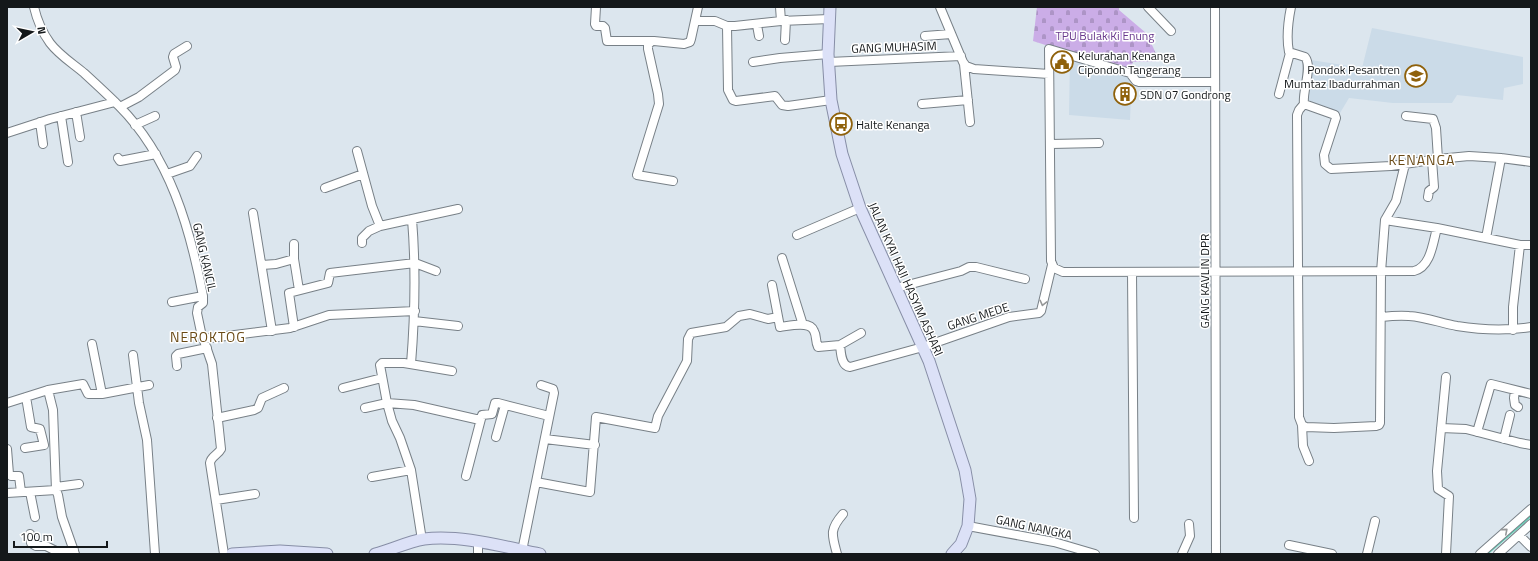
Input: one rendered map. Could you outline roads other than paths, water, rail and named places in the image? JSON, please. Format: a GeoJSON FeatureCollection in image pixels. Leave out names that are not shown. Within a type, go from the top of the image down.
{"type":"FeatureCollection","features":[{"type":"Feature","properties":{"kind":"main road","name":"JALAN KYAI HAJI HASYIM ASHARI"},"geometry":{"type":"LineString","coordinates":[[830,7],[829,58],[831,100],[838,137],[860,208],[923,347],[965,470],[970,499],[968,526],[961,544],[952,554]]}},
{"type":"Feature","properties":{"kind":"main road"},"geometry":{"type":"LineString","coordinates":[[376,554],[422,540],[448,538],[540,554]]}},
{"type":"Feature","properties":{"kind":"main road"},"geometry":{"type":"LineString","coordinates":[[232,554],[280,551],[327,554]]}},
{"type":"Feature","properties":{"kind":"street","name":"GANG KANCIL"},"geometry":{"type":"LineString","coordinates":[[34,7],[43,32],[50,43],[59,53],[84,73],[135,125],[156,154],[167,174],[181,210],[191,242],[202,296],[203,304],[198,307],[197,313],[212,364],[221,449],[220,452],[213,457],[210,463],[224,554]]}},
{"type":"Feature","properties":{"kind":"street"},"geometry":{"type":"LineString","coordinates":[[596,7],[594,24],[605,28],[608,41],[687,43],[691,39],[698,7]]}},
{"type":"Feature","properties":{"kind":"street"},"geometry":{"type":"LineString","coordinates":[[780,7],[785,40]]}},
{"type":"Feature","properties":{"kind":"street"},"geometry":{"type":"LineString","coordinates":[[940,7],[964,64],[970,122]]}},
{"type":"Feature","properties":{"kind":"street"},"geometry":{"type":"LineString","coordinates":[[1148,7],[1171,31]]}},
{"type":"Feature","properties":{"kind":"street","name":"GANG KAVLIN DPR"},"geometry":{"type":"LineString","coordinates":[[1215,7],[1216,554]]}},
{"type":"Feature","properties":{"kind":"street"},"geometry":{"type":"LineString","coordinates":[[1279,94],[1290,53],[1287,43],[1288,23],[1291,7]]}},
{"type":"Feature","properties":{"kind":"street"},"geometry":{"type":"LineString","coordinates":[[696,21],[719,22],[727,26],[743,26],[783,20],[829,19]]}},
{"type":"Feature","properties":{"kind":"street"},"geometry":{"type":"LineString","coordinates":[[757,25],[759,36]]}},
{"type":"Feature","properties":{"kind":"street"},"geometry":{"type":"LineString","coordinates":[[727,26],[728,90],[733,100],[736,101],[775,96],[782,105],[788,106],[831,100]]}},
{"type":"Feature","properties":{"kind":"street"},"geometry":{"type":"LineString","coordinates":[[925,36],[951,34]]}},
{"type":"Feature","properties":{"kind":"street"},"geometry":{"type":"LineString","coordinates":[[651,42],[648,45],[648,49],[659,104],[637,175],[673,181]]}},
{"type":"Feature","properties":{"kind":"street"},"geometry":{"type":"LineString","coordinates":[[7,133],[60,116],[117,105],[139,97],[175,70],[176,67],[172,57],[174,54],[187,46]]}},
{"type":"Feature","properties":{"kind":"street"},"geometry":{"type":"LineString","coordinates":[[1215,82],[1139,82],[1136,81],[1130,73],[1049,49],[1052,265],[1063,272],[1406,272],[1420,270],[1428,258],[1437,228]]}},
{"type":"Feature","properties":{"kind":"street"},"geometry":{"type":"LineString","coordinates":[[1290,53],[1305,57],[1308,63],[1303,96],[1304,104],[1297,115],[1298,417],[1302,425],[1303,446],[1309,461]]}},
{"type":"Feature","properties":{"kind":"street","name":"GANG MUHASIM"},"geometry":{"type":"LineString","coordinates":[[753,62],[780,58],[961,56]]}},
{"type":"Feature","properties":{"kind":"street"},"geometry":{"type":"LineString","coordinates":[[964,64],[974,69],[1049,74]]}},
{"type":"Feature","properties":{"kind":"street"},"geometry":{"type":"LineString","coordinates":[[922,104],[968,100]]}},
{"type":"Feature","properties":{"kind":"street"},"geometry":{"type":"LineString","coordinates":[[1304,104],[1335,115],[1336,118],[1324,155],[1325,164],[1328,167],[1335,169],[1405,164],[1435,159],[1469,156],[1501,158],[1528,163],[1531,162]]}},
{"type":"Feature","properties":{"kind":"street"},"geometry":{"type":"LineString","coordinates":[[76,112],[80,137]]}},
{"type":"Feature","properties":{"kind":"street"},"geometry":{"type":"LineString","coordinates":[[60,116],[68,162]]}},
{"type":"Feature","properties":{"kind":"street"},"geometry":{"type":"LineString","coordinates":[[135,125],[155,116]]}},
{"type":"Feature","properties":{"kind":"street"},"geometry":{"type":"LineString","coordinates":[[1406,116],[1433,119],[1436,128],[1434,187],[1429,191],[1428,196]]}},
{"type":"Feature","properties":{"kind":"street"},"geometry":{"type":"LineString","coordinates":[[40,122],[43,144]]}},
{"type":"Feature","properties":{"kind":"street"},"geometry":{"type":"LineString","coordinates":[[1051,144],[1099,143]]}},
{"type":"Feature","properties":{"kind":"street"},"geometry":{"type":"LineString","coordinates":[[357,151],[372,206],[380,226]]}},
{"type":"Feature","properties":{"kind":"street"},"geometry":{"type":"LineString","coordinates":[[118,158],[120,161],[156,154]]}},
{"type":"Feature","properties":{"kind":"street"},"geometry":{"type":"LineString","coordinates":[[167,174],[190,166],[195,161],[197,156]]}},
{"type":"Feature","properties":{"kind":"street"},"geometry":{"type":"LineString","coordinates":[[1486,238],[1501,158]]}},
{"type":"Feature","properties":{"kind":"street"},"geometry":{"type":"LineString","coordinates":[[1302,425],[1306,427],[1334,428],[1380,425],[1381,272],[1385,220],[1396,201],[1405,164]]}},
{"type":"Feature","properties":{"kind":"street"},"geometry":{"type":"LineString","coordinates":[[325,188],[363,174]]}},
{"type":"Feature","properties":{"kind":"street"},"geometry":{"type":"LineString","coordinates":[[797,234],[860,208]]}},
{"type":"Feature","properties":{"kind":"street"},"geometry":{"type":"LineString","coordinates":[[362,243],[362,238],[369,231],[380,226],[458,209]]}},
{"type":"Feature","properties":{"kind":"street"},"geometry":{"type":"LineString","coordinates":[[253,213],[272,331]]}},
{"type":"Feature","properties":{"kind":"street"},"geometry":{"type":"LineString","coordinates":[[411,364],[415,311],[415,263],[412,219]]}},
{"type":"Feature","properties":{"kind":"street"},"geometry":{"type":"LineString","coordinates":[[1385,220],[1437,228],[1520,245],[1531,245]]}},
{"type":"Feature","properties":{"kind":"street"},"geometry":{"type":"LineString","coordinates":[[294,244],[294,259],[299,290]]}},
{"type":"Feature","properties":{"kind":"street"},"geometry":{"type":"LineString","coordinates":[[1513,330],[1513,307],[1520,245]]}},
{"type":"Feature","properties":{"kind":"street"},"geometry":{"type":"LineString","coordinates":[[262,265],[276,264],[294,259]]}},
{"type":"Feature","properties":{"kind":"street"},"geometry":{"type":"LineString","coordinates":[[782,260],[803,325]]}},
{"type":"Feature","properties":{"kind":"street"},"geometry":{"type":"LineString","coordinates":[[294,327],[288,295],[289,293],[328,283],[330,273],[415,263],[436,271]]}},
{"type":"Feature","properties":{"kind":"street","name":"GANG MEDE"},"geometry":{"type":"LineString","coordinates":[[923,347],[1009,317],[1039,313],[1052,265]]}},
{"type":"Feature","properties":{"kind":"street"},"geometry":{"type":"LineString","coordinates":[[896,288],[957,272],[968,267],[976,267],[1025,279]]}},
{"type":"Feature","properties":{"kind":"street"},"geometry":{"type":"LineString","coordinates":[[1132,272],[1134,518]]}},
{"type":"Feature","properties":{"kind":"street"},"geometry":{"type":"LineString","coordinates":[[772,285],[780,327],[803,325],[811,326],[814,330],[818,347],[840,345],[861,333]]}},
{"type":"Feature","properties":{"kind":"street"},"geometry":{"type":"LineString","coordinates":[[172,302],[202,296]]}},
{"type":"Feature","properties":{"kind":"street"},"geometry":{"type":"LineString","coordinates":[[204,339],[294,327],[329,314],[415,311]]}},
{"type":"Feature","properties":{"kind":"street"},"geometry":{"type":"LineString","coordinates":[[536,482],[590,492],[595,445],[596,416],[655,428],[658,416],[687,361],[688,339],[691,333],[726,327],[739,316],[750,314],[768,319],[778,317]]}},
{"type":"Feature","properties":{"kind":"street"},"geometry":{"type":"LineString","coordinates":[[1381,318],[1397,315],[1409,316],[1458,326],[1490,330],[1513,330],[1531,327]]}},
{"type":"Feature","properties":{"kind":"street"},"geometry":{"type":"LineString","coordinates":[[414,320],[458,326]]}},
{"type":"Feature","properties":{"kind":"street"},"geometry":{"type":"LineString","coordinates":[[92,344],[102,394]]}},
{"type":"Feature","properties":{"kind":"street"},"geometry":{"type":"LineString","coordinates":[[840,345],[844,364],[847,367],[923,347]]}},
{"type":"Feature","properties":{"kind":"street"},"geometry":{"type":"LineString","coordinates":[[177,366],[176,356],[178,354],[207,348]]}},
{"type":"Feature","properties":{"kind":"street"},"geometry":{"type":"LineString","coordinates":[[133,355],[139,403],[147,440],[155,554]]}},
{"type":"Feature","properties":{"kind":"street"},"geometry":{"type":"LineString","coordinates":[[422,540],[411,470],[400,438],[392,421],[380,365],[382,363],[411,364],[452,371]]}},
{"type":"Feature","properties":{"kind":"street"},"geometry":{"type":"LineString","coordinates":[[1446,377],[1437,470],[1437,486],[1439,491],[1446,493],[1449,496],[1446,554]]}},
{"type":"Feature","properties":{"kind":"street"},"geometry":{"type":"LineString","coordinates":[[343,388],[382,378]]}},
{"type":"Feature","properties":{"kind":"street"},"geometry":{"type":"LineString","coordinates":[[7,403],[48,390],[83,384],[88,394],[102,394],[149,385]]}},
{"type":"Feature","properties":{"kind":"street"},"geometry":{"type":"LineString","coordinates":[[1477,432],[1491,384],[1531,394]]}},
{"type":"Feature","properties":{"kind":"street"},"geometry":{"type":"LineString","coordinates":[[522,551],[554,393],[553,389],[541,385]]}},
{"type":"Feature","properties":{"kind":"street"},"geometry":{"type":"LineString","coordinates":[[217,418],[254,410],[258,408],[262,398],[284,388]]}},
{"type":"Feature","properties":{"kind":"street"},"geometry":{"type":"LineString","coordinates":[[30,534],[31,543],[33,545],[46,546],[58,552],[74,552],[62,517],[56,488],[54,410],[48,390]]}},
{"type":"Feature","properties":{"kind":"street"},"geometry":{"type":"LineString","coordinates":[[1515,390],[1514,398],[1518,407]]}},
{"type":"Feature","properties":{"kind":"street"},"geometry":{"type":"LineString","coordinates":[[25,448],[44,445],[40,429],[30,427],[26,397]]}},
{"type":"Feature","properties":{"kind":"street"},"geometry":{"type":"LineString","coordinates":[[365,408],[387,403],[414,405],[480,420]]}},
{"type":"Feature","properties":{"kind":"street"},"geometry":{"type":"LineString","coordinates":[[466,476],[480,420],[482,415],[492,414],[495,403],[549,416]]}},
{"type":"Feature","properties":{"kind":"street"},"geometry":{"type":"LineString","coordinates":[[496,437],[505,405]]}},
{"type":"Feature","properties":{"kind":"street"},"geometry":{"type":"LineString","coordinates":[[1504,439],[1510,415]]}},
{"type":"Feature","properties":{"kind":"street"},"geometry":{"type":"LineString","coordinates":[[1441,428],[1466,429],[1531,445]]}},
{"type":"Feature","properties":{"kind":"street"},"geometry":{"type":"LineString","coordinates":[[545,439],[595,445]]}},
{"type":"Feature","properties":{"kind":"street"},"geometry":{"type":"LineString","coordinates":[[7,453],[9,474],[11,476],[19,476],[21,492]]}},
{"type":"Feature","properties":{"kind":"street"},"geometry":{"type":"LineString","coordinates":[[372,477],[411,470]]}},
{"type":"Feature","properties":{"kind":"street"},"geometry":{"type":"LineString","coordinates":[[7,493],[30,492],[79,484]]}},
{"type":"Feature","properties":{"kind":"street"},"geometry":{"type":"LineString","coordinates":[[30,492],[35,517]]}},
{"type":"Feature","properties":{"kind":"street"},"geometry":{"type":"LineString","coordinates":[[216,500],[255,494]]}},
{"type":"Feature","properties":{"kind":"street"},"geometry":{"type":"LineString","coordinates":[[1480,554],[1531,509]]}},
{"type":"Feature","properties":{"kind":"street"},"geometry":{"type":"LineString","coordinates":[[837,554],[832,534],[838,520],[843,514]]}},
{"type":"Feature","properties":{"kind":"street"},"geometry":{"type":"LineString","coordinates":[[1367,554],[1375,521]]}},
{"type":"Feature","properties":{"kind":"street"},"geometry":{"type":"LineString","coordinates":[[1182,554],[1190,536],[1189,524]]}},
{"type":"Feature","properties":{"kind":"street"},"geometry":{"type":"LineString","coordinates":[[1499,554],[1531,524]]}},
{"type":"Feature","properties":{"kind":"street","name":"GANG NANGKA"},"geometry":{"type":"LineString","coordinates":[[968,526],[1054,542],[1095,554]]}},
{"type":"Feature","properties":{"kind":"street"},"geometry":{"type":"LineString","coordinates":[[1519,535],[1531,547]]}},
{"type":"Feature","properties":{"kind":"street"},"geometry":{"type":"LineString","coordinates":[[478,542],[478,554]]}},
{"type":"Feature","properties":{"kind":"street"},"geometry":{"type":"LineString","coordinates":[[1290,545],[1304,551],[1332,554]]}},
{"type":"Feature","properties":{"kind":"waterway"},"geometry":{"type":"LineString","coordinates":[[1487,554],[1531,516]]}},
{"type":"Feature","properties":{"kind":"place","name":"Kelurahan Kenanga Cipondoh Tangerang"},"geometry":{"type":"Point","coordinates":[1062,62]}},
{"type":"Feature","properties":{"kind":"place","name":"Pondok Pesantren Mumtaz Ibadurrahman"},"geometry":{"type":"Point","coordinates":[1416,76]}},
{"type":"Feature","properties":{"kind":"place","name":"SDN 07 Gondrong"},"geometry":{"type":"Point","coordinates":[1125,94]}},
{"type":"Feature","properties":{"kind":"place","name":"Halte Kenanga"},"geometry":{"type":"Point","coordinates":[841,124]}},
{"type":"Feature","properties":{"kind":"district","name":"KENANGA"},"geometry":{"type":"Point","coordinates":[1422,159]}},
{"type":"Feature","properties":{"kind":"district","name":"NEROKTOG"},"geometry":{"type":"Point","coordinates":[208,336]}},
{"type":"Feature","properties":{"kind":"park label","name":"TPU Bulak Ki Enung"},"geometry":{"type":"Point","coordinates":[1105,35]}}]}
